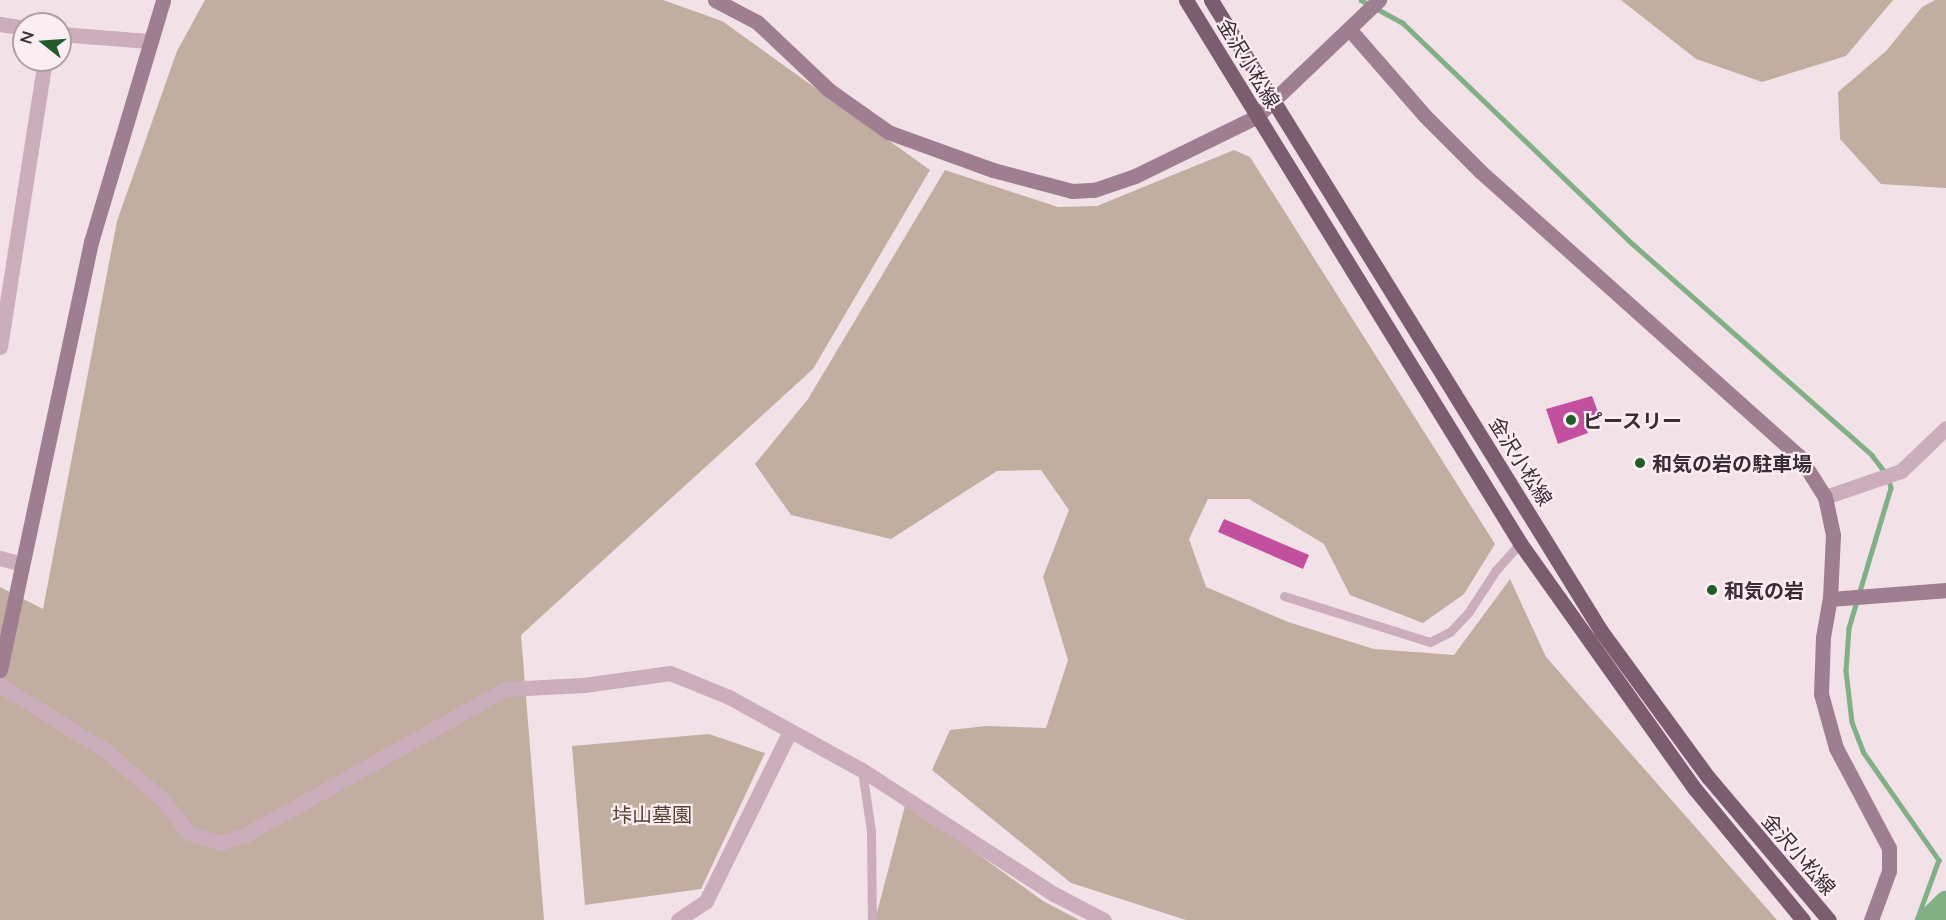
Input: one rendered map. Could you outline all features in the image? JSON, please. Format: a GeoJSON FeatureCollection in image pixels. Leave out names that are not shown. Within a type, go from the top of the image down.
{"type":"FeatureCollection","features":[{"type":"Feature","properties":{"kind":"main road","name":"金沢小松線"},"geometry":{"type":"LineString","coordinates":[[1186,0],[1520,543],[1695,789],[1803,920]]}},
{"type":"Feature","properties":{"kind":"main road","name":"金沢小松線"},"geometry":{"type":"LineString","coordinates":[[1211,0],[1601,631],[1708,777],[1829,920]]}},
{"type":"Feature","properties":{"kind":"street"},"geometry":{"type":"LineString","coordinates":[[0,670],[91,242],[163,0]]}},
{"type":"Feature","properties":{"kind":"street"},"geometry":{"type":"LineString","coordinates":[[715,0],[757,22],[829,90],[888,132],[921,147],[1062,190],[1094,190],[1136,176],[1256,117],[1379,0]]}},
{"type":"Feature","properties":{"kind":"street"},"geometry":{"type":"LineString","coordinates":[[1352,27],[1425,116],[1481,172],[1784,440],[1812,474],[1825,497],[1833,534],[1836,599],[1823,637],[1821,694],[1836,748],[1889,848],[1889,871],[1871,920]]}},
{"type":"Feature","properties":{"kind":"street"},"geometry":{"type":"LineString","coordinates":[[72,35],[149,41]]}},
{"type":"Feature","properties":{"kind":"street"},"geometry":{"type":"LineString","coordinates":[[0,347],[43,72]]}},
{"type":"Feature","properties":{"kind":"street"},"geometry":{"type":"LineString","coordinates":[[1825,497],[1901,471],[1946,429]]}},
{"type":"Feature","properties":{"kind":"street"},"geometry":{"type":"LineString","coordinates":[[0,558],[22,564]]}},
{"type":"Feature","properties":{"kind":"street"},"geometry":{"type":"LineString","coordinates":[[1836,599],[1875,598],[1946,590]]}},
{"type":"Feature","properties":{"kind":"street"},"geometry":{"type":"LineString","coordinates":[[0,685],[106,751],[163,800],[189,833],[220,843],[247,834],[505,689],[584,685],[670,673],[729,697],[862,770],[1054,894],[1104,920]]}},
{"type":"Feature","properties":{"kind":"street"},"geometry":{"type":"LineString","coordinates":[[678,920],[706,901],[790,731]]}},
{"type":"Feature","properties":{"kind":"lane"},"geometry":{"type":"LineString","coordinates":[[1284,596],[1430,642],[1450,632],[1468,613],[1496,570],[1520,543]]}},
{"type":"Feature","properties":{"kind":"lane"},"geometry":{"type":"LineString","coordinates":[[862,770],[871,831],[872,920]]}},
{"type":"Feature","properties":{"kind":"green space"},"geometry":{"type":"Polygon","coordinates":[[[205,0],[663,0],[722,21],[930,170],[813,369],[521,635],[544,920],[0,920],[0,587],[43,609],[117,221],[177,51],[205,0]]]}},
{"type":"Feature","properties":{"kind":"green space"},"geometry":{"type":"Polygon","coordinates":[[[1621,0],[1893,0],[1846,56],[1762,82],[1696,59],[1621,0]]]}},
{"type":"Feature","properties":{"kind":"green space"},"geometry":{"type":"Polygon","coordinates":[[[1935,0],[1946,0],[1946,188],[1881,184],[1840,139],[1838,92],[1886,51],[1922,7],[1935,0]]]}},
{"type":"Feature","properties":{"kind":"green space"},"geometry":{"type":"Polygon","coordinates":[[[1234,150],[1250,157],[1495,544],[1464,594],[1423,623],[1350,595],[1324,544],[1249,499],[1208,499],[1189,539],[1206,587],[1288,622],[1374,649],[1454,655],[1510,579],[1546,657],[1777,920],[1186,920],[1071,883],[932,770],[950,730],[986,726],[1046,728],[1068,660],[1043,577],[1069,510],[1041,470],[997,471],[891,539],[791,515],[755,464],[808,399],[945,170],[1058,207],[1097,206],[1234,150]]]}},
{"type":"Feature","properties":{"kind":"green space","name":"垰山墓園"},"geometry":{"type":"Polygon","coordinates":[[[709,734],[765,753],[701,889],[585,905],[572,746],[709,734]]]}},
{"type":"Feature","properties":{"kind":"green space"},"geometry":{"type":"Polygon","coordinates":[[[906,802],[1043,901],[1079,920],[875,920],[906,802]]]}},
{"type":"Feature","properties":{"kind":"building","name":"ピースリー"},"geometry":{"type":"Polygon","coordinates":[[[1592,396],[1600,417],[1584,423],[1588,433],[1558,444],[1546,409],[1592,396]]]}},
{"type":"Feature","properties":{"kind":"building"},"geometry":{"type":"Polygon","coordinates":[[[1224,519],[1309,555],[1303,569],[1218,532],[1224,519]]]}},
{"type":"Feature","properties":{"kind":"waterway"},"geometry":{"type":"LineString","coordinates":[[1361,0],[1403,23],[1634,245],[1872,455],[1888,476],[1891,488],[1849,628],[1846,671],[1852,722],[1864,753],[1939,860],[1917,920]]}},
{"type":"Feature","properties":{"kind":"waterway"},"geometry":{"type":"LineString","coordinates":[[1930,920],[1946,904]]}},
{"type":"Feature","properties":{"kind":"place","name":"ピースリー"},"geometry":{"type":"Point","coordinates":[1571,420]}},
{"type":"Feature","properties":{"kind":"place","name":"和気の岩の駐車場"},"geometry":{"type":"Point","coordinates":[1640,463]}},
{"type":"Feature","properties":{"kind":"place","name":"和気の岩"},"geometry":{"type":"Point","coordinates":[1712,590]}}]}
